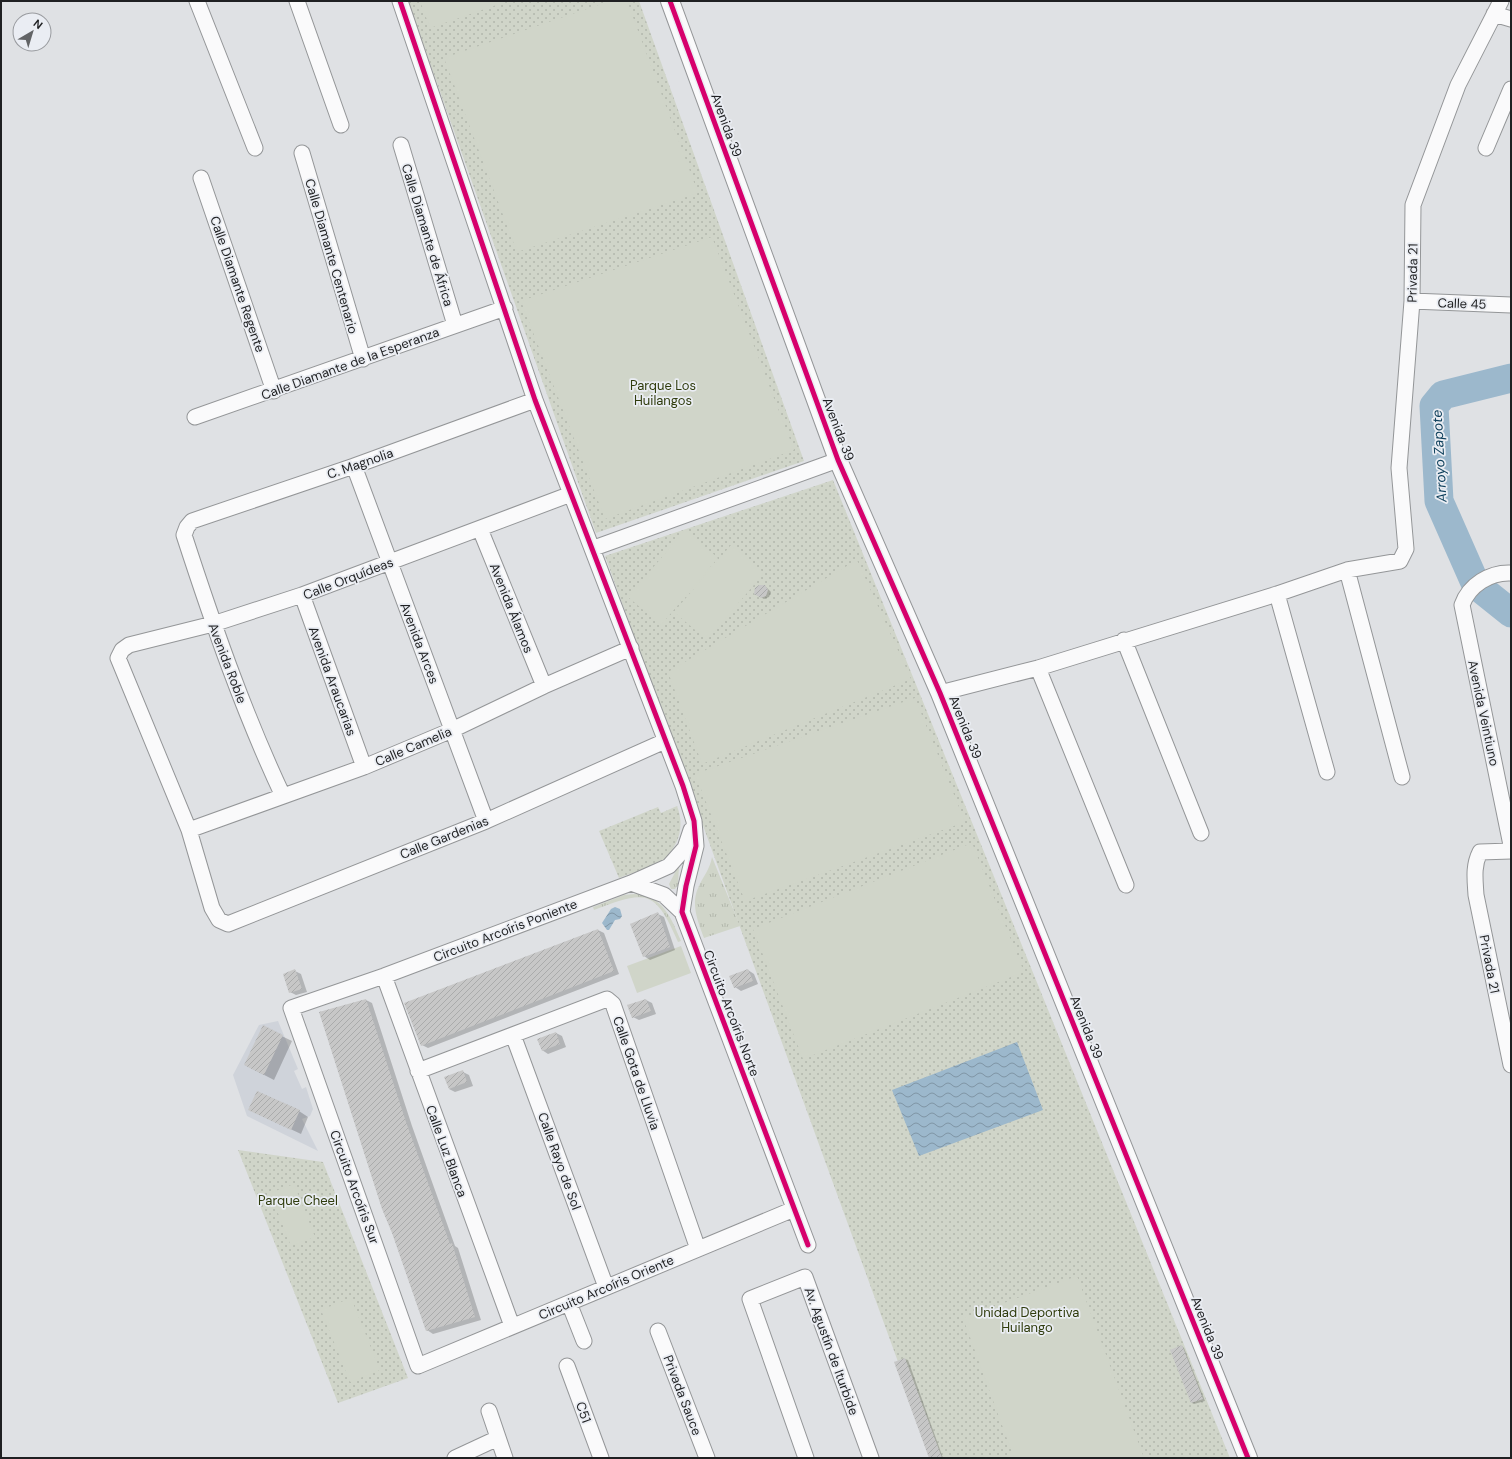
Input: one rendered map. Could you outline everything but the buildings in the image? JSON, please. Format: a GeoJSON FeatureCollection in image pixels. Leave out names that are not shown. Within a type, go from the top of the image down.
{"type":"FeatureCollection","features":[{"type":"Feature","properties":{"kind":"street"},"geometry":{"type":"LineString","coordinates":[[197,1],[255,148]]}},
{"type":"Feature","properties":{"kind":"street"},"geometry":{"type":"LineString","coordinates":[[297,1],[341,125]]}},
{"type":"Feature","properties":{"kind":"street"},"geometry":{"type":"LineString","coordinates":[[400,1],[535,400],[571,494],[594,548],[683,786],[694,821]]}},
{"type":"Feature","properties":{"kind":"street","name":"Avenida 39"},"geometry":{"type":"LineString","coordinates":[[670,1],[838,460],[940,693],[1248,1458]]}},
{"type":"Feature","properties":{"kind":"street"},"geometry":{"type":"LineString","coordinates":[[1498,8],[1511,20]]}},
{"type":"Feature","properties":{"kind":"street","name":"Privada 21"},"geometry":{"type":"LineString","coordinates":[[1347,570],[1400,561],[1406,549],[1399,468],[1412,301],[1413,205],[1458,85],[1498,8]]}},
{"type":"Feature","properties":{"kind":"street"},"geometry":{"type":"LineString","coordinates":[[1486,148],[1511,89]]}},
{"type":"Feature","properties":{"kind":"street","name":"Calle Diamante de África"},"geometry":{"type":"LineString","coordinates":[[401,145],[455,325]]}},
{"type":"Feature","properties":{"kind":"street","name":"Calle Diamante Centenario"},"geometry":{"type":"LineString","coordinates":[[302,153],[363,359]]}},
{"type":"Feature","properties":{"kind":"street","name":"Calle Diamante Regente"},"geometry":{"type":"LineString","coordinates":[[201,178],[274,391]]}},
{"type":"Feature","properties":{"kind":"street","name":"Calle 45"},"geometry":{"type":"LineString","coordinates":[[1412,301],[1511,305]]}},
{"type":"Feature","properties":{"kind":"street","name":"Calle Diamante de la Esperanza"},"geometry":{"type":"LineString","coordinates":[[195,417],[274,391],[505,308]]}},
{"type":"Feature","properties":{"kind":"street","name":"C. Magnolia"},"geometry":{"type":"LineString","coordinates":[[187,527],[192,521],[354,466],[535,400]]}},
{"type":"Feature","properties":{"kind":"street"},"geometry":{"type":"LineString","coordinates":[[594,548],[838,460]]}},
{"type":"Feature","properties":{"kind":"street","name":"Avenida Arces"},"geometry":{"type":"LineString","coordinates":[[354,466],[486,821]]}},
{"type":"Feature","properties":{"kind":"street","name":"Calle Orquídeas"},"geometry":{"type":"LineString","coordinates":[[189,830],[118,658],[122,650],[129,645],[213,624],[302,595],[571,494]]}},
{"type":"Feature","properties":{"kind":"street","name":"Avenida Roble"},"geometry":{"type":"LineString","coordinates":[[187,527],[184,534],[213,624],[252,729],[283,796]]}},
{"type":"Feature","properties":{"kind":"street","name":"Avenida Álamos"},"geometry":{"type":"LineString","coordinates":[[480,529],[544,686]]}},
{"type":"Feature","properties":{"kind":"street"},"geometry":{"type":"LineString","coordinates":[[940,693],[1038,668],[1124,640],[1277,594],[1347,570],[1402,777]]}},
{"type":"Feature","properties":{"kind":"street","name":"Avenida Veintiuno"},"geometry":{"type":"LineString","coordinates":[[1511,573],[1488,577],[1476,585],[1466,595],[1462,605],[1511,845]]}},
{"type":"Feature","properties":{"kind":"street"},"geometry":{"type":"LineString","coordinates":[[1277,594],[1327,772]]}},
{"type":"Feature","properties":{"kind":"street","name":"Avenida Araucarias"},"geometry":{"type":"LineString","coordinates":[[302,595],[364,767]]}},
{"type":"Feature","properties":{"kind":"street"},"geometry":{"type":"LineString","coordinates":[[1124,640],[1201,833]]}},
{"type":"Feature","properties":{"kind":"street","name":"Calle Camelia"},"geometry":{"type":"LineString","coordinates":[[189,830],[364,767],[452,730],[544,686],[631,648]]}},
{"type":"Feature","properties":{"kind":"street"},"geometry":{"type":"LineString","coordinates":[[1038,668],[1126,885]]}},
{"type":"Feature","properties":{"kind":"street","name":"Calle Gardenias"},"geometry":{"type":"LineString","coordinates":[[189,830],[212,908],[219,920],[228,924],[486,821],[665,741]]}},
{"type":"Feature","properties":{"kind":"street","name":"Circuito Arcoíris Poniente"},"geometry":{"type":"LineString","coordinates":[[291,1008],[384,976],[631,883],[669,866],[685,848],[694,821]]}},
{"type":"Feature","properties":{"kind":"street","name":"Circuito Arcoíris Norte"},"geometry":{"type":"LineString","coordinates":[[682,912],[686,886],[696,846],[694,821]]}},
{"type":"Feature","properties":{"kind":"street","name":"Privada 21"},"geometry":{"type":"LineString","coordinates":[[1511,851],[1480,852],[1475,862],[1476,895],[1511,1065]]}},
{"type":"Feature","properties":{"kind":"street","name":"Circuito Arcoíris Norte"},"geometry":{"type":"LineString","coordinates":[[631,883],[664,895],[682,912],[808,1245]]}},
{"type":"Feature","properties":{"kind":"street","name":"Calle Luz Blanca"},"geometry":{"type":"LineString","coordinates":[[384,976],[512,1326]]}},
{"type":"Feature","properties":{"kind":"street","name":"Calle Gota de Lluvia"},"geometry":{"type":"LineString","coordinates":[[418,1071],[607,999],[613,1004],[698,1249]]}},
{"type":"Feature","properties":{"kind":"street","name":"Circuito Arcoíris Sur"},"geometry":{"type":"LineString","coordinates":[[291,1008],[418,1366]]}},
{"type":"Feature","properties":{"kind":"street","name":"Calle Rayo de Sol"},"geometry":{"type":"LineString","coordinates":[[513,1035],[606,1287]]}},
{"type":"Feature","properties":{"kind":"street","name":"Circuito Arcoíris Oriente"},"geometry":{"type":"LineString","coordinates":[[418,1366],[794,1209]]}},
{"type":"Feature","properties":{"kind":"street","name":"Av. Agustín de Iturbide"},"geometry":{"type":"LineString","coordinates":[[806,1458],[750,1299],[805,1277],[872,1458]]}},
{"type":"Feature","properties":{"kind":"street"},"geometry":{"type":"LineString","coordinates":[[569,1303],[584,1342]]}},
{"type":"Feature","properties":{"kind":"street","name":"Privada Sauce"},"geometry":{"type":"LineString","coordinates":[[658,1331],[707,1458]]}},
{"type":"Feature","properties":{"kind":"street","name":"C51"},"geometry":{"type":"LineString","coordinates":[[567,1366],[601,1458]]}},
{"type":"Feature","properties":{"kind":"street"},"geometry":{"type":"LineString","coordinates":[[489,1410],[505,1458]]}},
{"type":"Feature","properties":{"kind":"street"},"geometry":{"type":"LineString","coordinates":[[455,1458],[498,1438]]}},
{"type":"Feature","properties":{"kind":"shaded area"},"geometry":{"type":"Polygon","coordinates":[[[278,1021],[298,1069],[294,1071],[302,1089],[306,1087],[313,1109],[310,1116],[302,1119],[318,1151],[247,1116],[233,1075],[259,1025],[278,1021]]]}},
{"type":"Feature","properties":{"kind":"green space","name":"Parque Los Huilangos"},"geometry":{"type":"Polygon","coordinates":[[[408,1],[639,1],[804,461],[596,533],[408,1]]]}},
{"type":"Feature","properties":{"kind":"green space"},"geometry":{"type":"Polygon","coordinates":[[[420,1],[508,1],[430,28],[420,1]]]}},
{"type":"Feature","properties":{"kind":"green space"},"geometry":{"type":"Polygon","coordinates":[[[610,1],[627,1],[698,193],[517,252],[444,58],[610,1]]]}},
{"type":"Feature","properties":{"kind":"green space"},"geometry":{"type":"Polygon","coordinates":[[[712,237],[794,450],[605,519],[521,301],[712,237]]]}},
{"type":"Feature","properties":{"kind":"green space","name":"Unidad Deportiva Huilango"},"geometry":{"type":"Polygon","coordinates":[[[833,480],[1230,1458],[933,1458],[605,556],[833,480]]]}},
{"type":"Feature","properties":{"kind":"green space"},"geometry":{"type":"Polygon","coordinates":[[[685,530],[718,558],[661,625],[628,597],[685,530]]]}},
{"type":"Feature","properties":{"kind":"green space"},"geometry":{"type":"Polygon","coordinates":[[[731,545],[764,573],[707,640],[674,612],[731,545]]]}},
{"type":"Feature","properties":{"kind":"green space"},"geometry":{"type":"Polygon","coordinates":[[[857,560],[911,679],[702,764],[668,672],[857,560]]]}},
{"type":"Feature","properties":{"kind":"green space"},"geometry":{"type":"Polygon","coordinates":[[[915,698],[965,822],[745,901],[695,774],[915,698]]]}},
{"type":"Feature","properties":{"kind":"green space"},"geometry":{"type":"Polygon","coordinates":[[[677,806],[680,821],[679,835],[677,842],[669,854],[663,860],[654,865],[619,878],[599,831],[658,807],[661,813],[677,806]]]}},
{"type":"Feature","properties":{"kind":"green space"},"geometry":{"type":"Polygon","coordinates":[[[972,843],[1024,972],[803,1059],[753,929],[972,843]]]}},
{"type":"Feature","properties":{"kind":"green space"},"geometry":{"type":"Polygon","coordinates":[[[712,857],[740,926],[704,938],[699,926],[695,899],[696,892],[708,869],[712,857]]]}},
{"type":"Feature","properties":{"kind":"green space"},"geometry":{"type":"Polygon","coordinates":[[[679,865],[678,885],[675,889],[671,889],[669,884],[679,865]]]}},
{"type":"Feature","properties":{"kind":"green space"},"geometry":{"type":"Polygon","coordinates":[[[624,895],[644,895],[659,903],[665,909],[674,924],[681,941],[678,942],[670,925],[655,903],[647,899],[637,897],[626,899],[594,910],[593,907],[624,895]]]}},
{"type":"Feature","properties":{"kind":"green space"},"geometry":{"type":"Polygon","coordinates":[[[681,946],[691,973],[637,993],[627,966],[681,946]]]}},
{"type":"Feature","properties":{"kind":"green space","name":"Parque Cheel"},"geometry":{"type":"Polygon","coordinates":[[[238,1150],[323,1162],[408,1378],[338,1403],[238,1150]]]}},
{"type":"Feature","properties":{"kind":"green space"},"geometry":{"type":"Polygon","coordinates":[[[294,1184],[315,1237],[291,1246],[270,1193],[294,1184]]]}},
{"type":"Feature","properties":{"kind":"green space"},"geometry":{"type":"Polygon","coordinates":[[[1077,1276],[1144,1458],[1014,1458],[963,1318],[1077,1276]]]}},
{"type":"Feature","properties":{"kind":"green space"},"geometry":{"type":"Polygon","coordinates":[[[351,1298],[380,1370],[350,1382],[321,1310],[351,1298]]]}},
{"type":"Feature","properties":{"kind":"water"},"geometry":{"type":"Polygon","coordinates":[[[615,907],[620,909],[622,916],[620,919],[615,920],[609,930],[607,930],[602,923],[611,909],[615,907]]]}},
{"type":"Feature","properties":{"kind":"water"},"geometry":{"type":"Polygon","coordinates":[[[1017,1042],[1043,1110],[919,1156],[892,1090],[1017,1042]]]}},
{"type":"Feature","properties":{"kind":"waterway","name":"Arroyo Zapote"},"geometry":{"type":"LineString","coordinates":[[1511,378],[1443,395],[1434,406],[1439,501],[1476,585],[1511,613]]}},
{"type":"Feature","properties":{"kind":"cycle path"},"geometry":{"type":"LineString","coordinates":[[400,1],[535,400],[683,786],[694,821],[696,846],[686,886],[682,912],[808,1245]]}},
{"type":"Feature","properties":{"kind":"cycle path"},"geometry":{"type":"LineString","coordinates":[[670,1],[838,460],[940,693],[1248,1458]]}}]}
